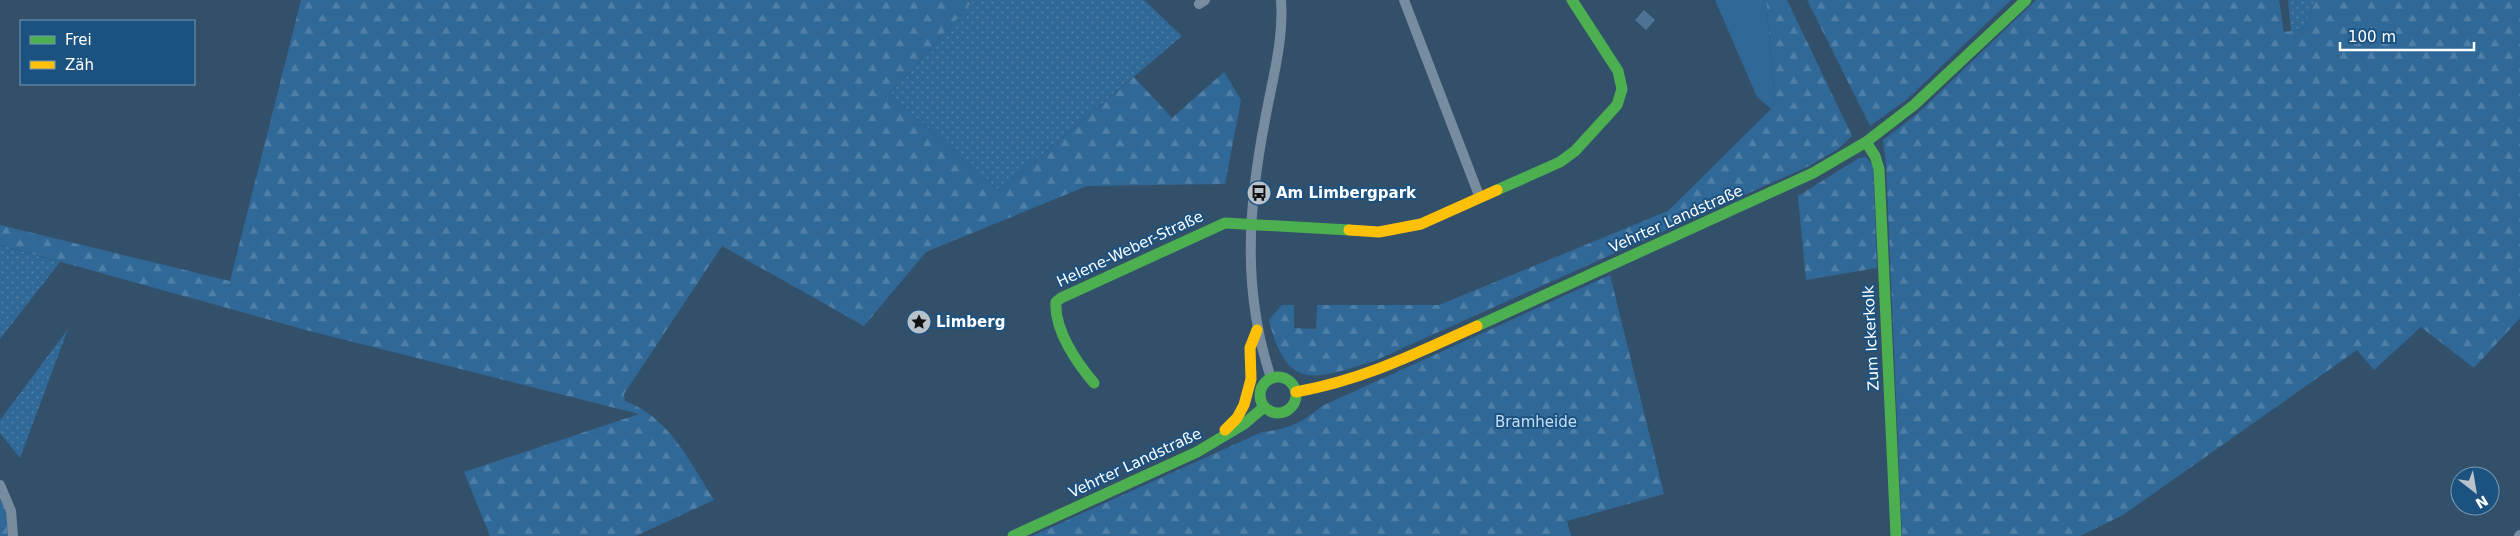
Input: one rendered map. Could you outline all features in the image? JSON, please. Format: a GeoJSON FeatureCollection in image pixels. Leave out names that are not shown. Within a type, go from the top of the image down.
{"type":"FeatureCollection","features":[{"type":"Feature","properties":{"kind":"main road"},"geometry":{"type":"LineString","coordinates":[[1250,224],[1379,232],[1421,224],[1560,162],[1575,151],[1617,105],[1622,89],[1618,72],[1572,0]]}},
{"type":"Feature","properties":{"kind":"main road","name":"Vehrter Landstraße"},"geometry":{"type":"LineString","coordinates":[[1296,392],[1330,386],[1376,372],[1400,362],[1813,173],[1866,142],[1914,105],[2026,0]]}},
{"type":"Feature","properties":{"kind":"main road","name":"Zum Ickerkolk"},"geometry":{"type":"LineString","coordinates":[[1866,142],[1875,156],[1880,169],[1896,536]]}},
{"type":"Feature","properties":{"kind":"main road","name":"Helene-Weber-Straße"},"geometry":{"type":"LineString","coordinates":[[1094,383],[1084,373],[1059,322],[1054,308],[1056,302],[1215,226],[1226,223],[1250,224]]}},
{"type":"Feature","properties":{"kind":"main road"},"geometry":{"type":"LineString","coordinates":[[1220,439],[1225,429],[1237,418],[1244,405],[1251,379],[1250,348],[1257,330]]}},
{"type":"Feature","properties":{"kind":"main road"},"geometry":{"type":"LineString","coordinates":[[1271,378],[1286,379],[1291,382],[1296,392],[1294,402],[1288,410],[1273,412],[1264,407],[1260,400],[1261,388],[1271,378]]}},
{"type":"Feature","properties":{"kind":"main road","name":"Vehrter Landstraße"},"geometry":{"type":"LineString","coordinates":[[1013,536],[1172,464],[1220,439],[1244,424],[1264,407]]}},
{"type":"Feature","properties":{"kind":"street"},"geometry":{"type":"LineString","coordinates":[[1271,378],[1257,330],[1251,279],[1250,224],[1259,148],[1279,42],[1281,0]]}},
{"type":"Feature","properties":{"kind":"street"},"geometry":{"type":"LineString","coordinates":[[1404,0],[1480,198]]}},
{"type":"Feature","properties":{"kind":"street"},"geometry":{"type":"LineString","coordinates":[[0,485],[11,511],[13,536]]}},
{"type":"Feature","properties":{"kind":"green space"},"geometry":{"type":"Polygon","coordinates":[[[301,0],[974,0],[890,94],[999,191],[1134,77],[1172,118],[1224,72],[1241,100],[1225,184],[1087,186],[926,252],[864,326],[722,246],[624,394],[625,401],[654,418],[677,442],[714,500],[636,536],[490,536],[464,472],[639,414],[306,330],[0,245],[0,225],[230,281],[301,0]]]}},
{"type":"Feature","properties":{"kind":"green space"},"geometry":{"type":"Polygon","coordinates":[[[974,0],[1144,0],[1182,36],[999,191],[890,94],[974,0]]]}},
{"type":"Feature","properties":{"kind":"green space"},"geometry":{"type":"Polygon","coordinates":[[[1715,0],[1766,0],[1775,102],[1771,109],[1757,97],[1715,0]]]}},
{"type":"Feature","properties":{"kind":"green space"},"geometry":{"type":"Polygon","coordinates":[[[1766,0],[1787,0],[1852,136],[1838,149],[1809,166],[1374,361],[1336,372],[1306,375],[1295,370],[1285,360],[1276,343],[1269,320],[1282,305],[1294,305],[1294,328],[1316,329],[1317,305],[1439,305],[1668,211],[1771,109],[1775,102],[1766,0]]]}},
{"type":"Feature","properties":{"kind":"green space"},"geometry":{"type":"Polygon","coordinates":[[[1807,0],[2011,0],[1906,100],[1870,126],[1807,0]]]}},
{"type":"Feature","properties":{"kind":"green space"},"geometry":{"type":"Polygon","coordinates":[[[2036,0],[2279,0],[2284,32],[2303,29],[2316,0],[2520,0],[2520,318],[2474,368],[2421,327],[2374,370],[2357,350],[2123,515],[2080,536],[1902,536],[1886,164],[1883,140],[1917,114],[2036,0]]]}},
{"type":"Feature","properties":{"kind":"green space"},"geometry":{"type":"Polygon","coordinates":[[[2288,0],[2316,0],[2303,29],[2291,31],[2288,0]]]}},
{"type":"Feature","properties":{"kind":"green space"},"geometry":{"type":"Polygon","coordinates":[[[1866,157],[1873,166],[1877,268],[1806,280],[1798,196],[1859,158],[1866,157]]]}},
{"type":"Feature","properties":{"kind":"green space"},"geometry":{"type":"Polygon","coordinates":[[[0,245],[60,262],[0,339],[0,245]]]}},
{"type":"Feature","properties":{"kind":"green space","name":"Bramheide"},"geometry":{"type":"Polygon","coordinates":[[[1610,275],[1664,494],[1567,521],[1571,536],[1032,536],[1262,432],[1294,424],[1308,417],[1322,406],[1610,275]]]}},
{"type":"Feature","properties":{"kind":"green space"},"geometry":{"type":"Polygon","coordinates":[[[68,329],[20,458],[0,433],[0,420],[68,329]]]}},
{"type":"Feature","properties":{"kind":"green space"},"geometry":{"type":"Polygon","coordinates":[[[0,497],[6,513],[8,536],[0,536],[0,497]]]}},
{"type":"Feature","properties":{"kind":"shaded area"},"geometry":{"type":"Polygon","coordinates":[[[1644,10],[1655,20],[1646,30],[1635,20],[1644,10]]]}},
{"type":"Feature","properties":{"kind":"traffic: fast"},"geometry":{"type":"LineString","coordinates":[[1497,190],[1560,162],[1575,151],[1617,105],[1622,89],[1618,71],[1572,0]]}},
{"type":"Feature","properties":{"kind":"traffic: fast"},"geometry":{"type":"LineString","coordinates":[[1477,326],[1813,173],[1866,142],[1914,105],[2026,0]]}},
{"type":"Feature","properties":{"kind":"traffic: fast"},"geometry":{"type":"LineString","coordinates":[[1866,142],[1875,156],[1879,169],[1896,536]]}},
{"type":"Feature","properties":{"kind":"traffic: fast"},"geometry":{"type":"LineString","coordinates":[[1094,383],[1074,356],[1063,335],[1056,313],[1056,302],[1061,298],[1225,223],[1349,230]]}},
{"type":"Feature","properties":{"kind":"traffic: fast"},"geometry":{"type":"LineString","coordinates":[[1278,377],[1285,378],[1291,382],[1295,388],[1296,395],[1295,402],[1291,408],[1285,412],[1278,413],[1271,412],[1265,408],[1261,402],[1260,395],[1261,388],[1265,382],[1271,378],[1278,377]]}},
{"type":"Feature","properties":{"kind":"traffic: fast"},"geometry":{"type":"LineString","coordinates":[[1013,536],[1197,452],[1244,424],[1264,407]]}},
{"type":"Feature","properties":{"kind":"traffic: slow"},"geometry":{"type":"LineString","coordinates":[[1349,230],[1379,232],[1421,224],[1497,190]]}},
{"type":"Feature","properties":{"kind":"traffic: slow"},"geometry":{"type":"LineString","coordinates":[[1296,392],[1344,381],[1388,365],[1477,326]]}},
{"type":"Feature","properties":{"kind":"traffic: slow"},"geometry":{"type":"LineString","coordinates":[[1225,430],[1237,418],[1244,405],[1251,379],[1250,348],[1257,330]]}},
{"type":"Feature","properties":{"kind":"place","name":"Am Limbergpark"},"geometry":{"type":"Point","coordinates":[1259,193]}},
{"type":"Feature","properties":{"kind":"place","name":"Limberg"},"geometry":{"type":"Point","coordinates":[919,322]}}]}
